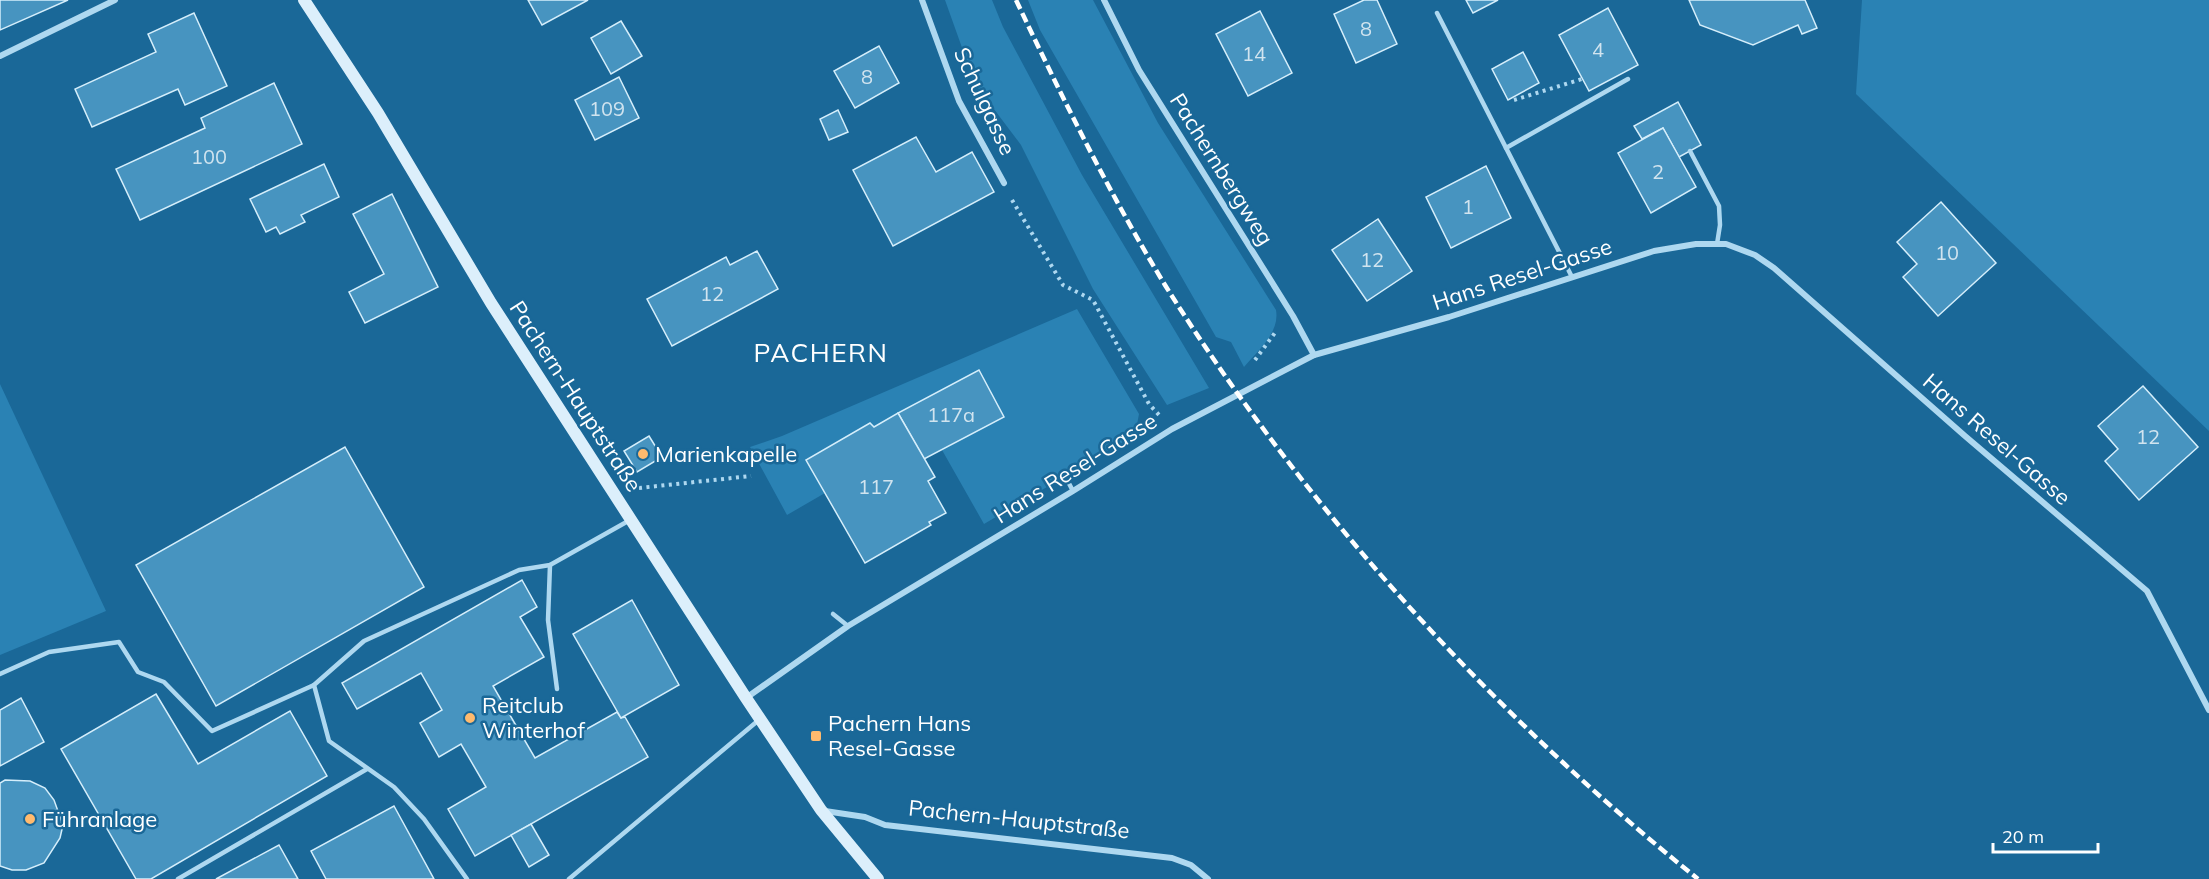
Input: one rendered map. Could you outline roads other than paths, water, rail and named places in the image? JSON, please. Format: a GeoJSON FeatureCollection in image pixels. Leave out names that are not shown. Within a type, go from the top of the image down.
{"type":"FeatureCollection","features":[{"type":"Feature","properties":{"kind":"main road","name":"Pachern-Hauptstraße"},"geometry":{"type":"LineString","coordinates":[[304,0],[378,113],[491,303],[746,698],[821,810],[878,879]]}},
{"type":"Feature","properties":{"kind":"street"},"geometry":{"type":"LineString","coordinates":[[0,56],[115,0]]}},
{"type":"Feature","properties":{"kind":"street","name":"Schulgasse"},"geometry":{"type":"LineString","coordinates":[[922,0],[959,101],[1004,183]]}},
{"type":"Feature","properties":{"kind":"street","name":"Pachernbergweg"},"geometry":{"type":"LineString","coordinates":[[1104,0],[1139,70],[1293,316],[1314,355]]}},
{"type":"Feature","properties":{"kind":"street","name":"Hans Resel-Gasse"},"geometry":{"type":"LineString","coordinates":[[746,698],[848,626],[1172,429],[1314,355],[1449,317],[1654,251],[1696,244],[1726,244],[1755,255],[1774,268],[1965,436],[2147,591],[2209,710]]}},
{"type":"Feature","properties":{"kind":"street","name":"Pachern-Hauptstraße"},"geometry":{"type":"LineString","coordinates":[[821,810],[865,816],[885,825],[1172,858],[1191,865],[1208,879]]}},
{"type":"Feature","properties":{"kind":"lane"},"geometry":{"type":"LineString","coordinates":[[1437,13],[1572,277]]}},
{"type":"Feature","properties":{"kind":"lane"},"geometry":{"type":"LineString","coordinates":[[1506,148],[1628,79]]}},
{"type":"Feature","properties":{"kind":"lane"},"geometry":{"type":"LineString","coordinates":[[1690,151],[1719,206],[1720,225],[1717,244]]}},
{"type":"Feature","properties":{"kind":"lane"},"geometry":{"type":"LineString","coordinates":[[1065,476],[1073,491]]}},
{"type":"Feature","properties":{"kind":"lane"},"geometry":{"type":"LineString","coordinates":[[0,674],[49,652],[119,642],[138,672],[164,682],[212,731],[314,685],[364,641],[519,570],[550,565],[631,520]]}},
{"type":"Feature","properties":{"kind":"lane"},"geometry":{"type":"LineString","coordinates":[[550,565],[548,620],[557,689]]}},
{"type":"Feature","properties":{"kind":"lane"},"geometry":{"type":"LineString","coordinates":[[833,614],[848,626]]}},
{"type":"Feature","properties":{"kind":"lane"},"geometry":{"type":"LineString","coordinates":[[314,685],[329,741],[394,788],[424,819],[467,879]]}},
{"type":"Feature","properties":{"kind":"lane"},"geometry":{"type":"LineString","coordinates":[[568,879],[760,719]]}},
{"type":"Feature","properties":{"kind":"lane"},"geometry":{"type":"LineString","coordinates":[[178,879],[367,769]]}},
{"type":"Feature","properties":{"kind":"railway"},"geometry":{"type":"LineString","coordinates":[[1016,0],[1087,144],[1144,250],[1220,368],[1279,449],[1341,528],[1407,604],[1476,677],[1547,748],[1621,815],[1698,879]]}},
{"type":"Feature","properties":{"kind":"place","name":"Marienkapelle"},"geometry":{"type":"Point","coordinates":[643,454]}},
{"type":"Feature","properties":{"kind":"place","name":"Reitclub Winterhof"},"geometry":{"type":"Point","coordinates":[470,718]}},
{"type":"Feature","properties":{"kind":"place","name":"Pachern Hans Resel-Gasse"},"geometry":{"type":"Point","coordinates":[816,736]}},
{"type":"Feature","properties":{"kind":"place","name":"Führanlage"},"geometry":{"type":"Point","coordinates":[30,819]}},
{"type":"Feature","properties":{"kind":"district","name":"PACHERN"},"geometry":{"type":"Point","coordinates":[821,353]}}]}
